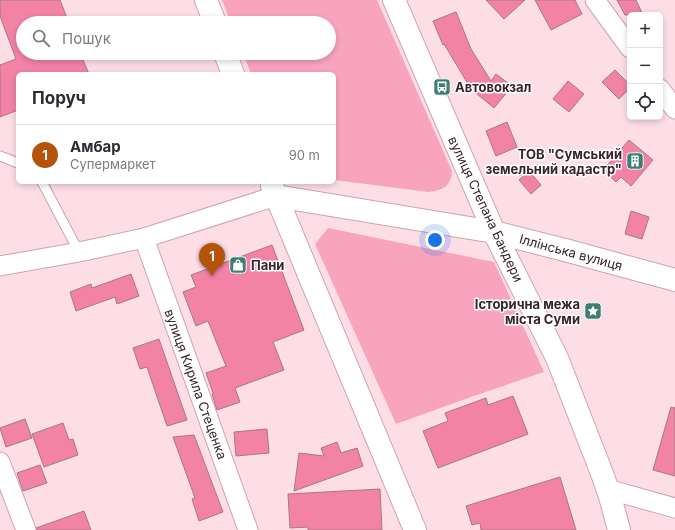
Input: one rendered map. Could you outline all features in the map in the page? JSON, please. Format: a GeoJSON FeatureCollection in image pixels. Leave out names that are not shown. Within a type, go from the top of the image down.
{"type":"FeatureCollection","features":[{"type":"Feature","properties":{"kind":"main road"},"geometry":{"type":"LineString","coordinates":[[206,0],[212,16]]}},
{"type":"Feature","properties":{"kind":"main road","name":"вулиця Степана Бандери"},"geometry":{"type":"LineString","coordinates":[[394,0],[494,232],[557,358],[607,489],[619,530]]}},
{"type":"Feature","properties":{"kind":"main road"},"geometry":{"type":"LineString","coordinates":[[228,60],[232,72]]}},
{"type":"Feature","properties":{"kind":"main road"},"geometry":{"type":"LineString","coordinates":[[273,189],[415,530]]}},
{"type":"Feature","properties":{"kind":"main road","name":"Іллінська вулиця"},"geometry":{"type":"LineString","coordinates":[[273,189],[494,232],[675,280]]}},
{"type":"Feature","properties":{"kind":"street"},"geometry":{"type":"LineString","coordinates":[[595,0],[627,44]]}},
{"type":"Feature","properties":{"kind":"street"},"geometry":{"type":"LineString","coordinates":[[663,93],[675,109]]}},
{"type":"Feature","properties":{"kind":"street"},"geometry":{"type":"LineString","coordinates":[[0,266],[79,252],[144,238],[273,189]]}},
{"type":"Feature","properties":{"kind":"street","name":"вулиця Кирила Стеценка"},"geometry":{"type":"LineString","coordinates":[[144,238],[248,530]]}},
{"type":"Feature","properties":{"kind":"street"},"geometry":{"type":"LineString","coordinates":[[0,462],[26,530]]}},
{"type":"Feature","properties":{"kind":"street"},"geometry":{"type":"LineString","coordinates":[[607,489],[675,508]]}},
{"type":"Feature","properties":{"kind":"lane"},"geometry":{"type":"LineString","coordinates":[[0,156],[16,162]]}},
{"type":"Feature","properties":{"kind":"lane"},"geometry":{"type":"LineString","coordinates":[[43,184],[79,252]]}},
{"type":"Feature","properties":{"kind":"shaded area"},"geometry":{"type":"Polygon","coordinates":[[[222,0],[377,0],[452,171],[448,184],[439,190],[429,192],[336,180],[336,72],[250,72],[246,60],[336,60],[336,16],[228,16],[222,0]]]}},
{"type":"Feature","properties":{"kind":"shaded area"},"geometry":{"type":"Polygon","coordinates":[[[328,228],[494,262],[544,372],[396,424],[315,244],[328,228]]]}},
{"type":"Feature","properties":{"kind":"building"},"geometry":{"type":"Polygon","coordinates":[[[0,0],[60,0],[66,16],[16,16],[16,59],[0,16],[0,0]]]}},
{"type":"Feature","properties":{"kind":"building"},"geometry":{"type":"Polygon","coordinates":[[[486,0],[525,0],[504,19],[486,0]]]}},
{"type":"Feature","properties":{"kind":"building"},"geometry":{"type":"Polygon","coordinates":[[[535,0],[575,0],[582,14],[551,30],[535,0]]]}},
{"type":"Feature","properties":{"kind":"building"},"geometry":{"type":"Polygon","coordinates":[[[617,0],[636,0],[642,12],[627,12],[627,15],[625,15],[617,0]]]}},
{"type":"Feature","properties":{"kind":"building"},"geometry":{"type":"Polygon","coordinates":[[[456,12],[471,49],[491,81],[496,74],[512,86],[494,108],[471,89],[444,44],[443,45],[433,21],[456,12]]]}},
{"type":"Feature","properties":{"kind":"building"},"geometry":{"type":"Polygon","coordinates":[[[16,59],[83,60],[88,72],[16,72],[16,111],[0,117],[0,65],[16,59]]]}},
{"type":"Feature","properties":{"kind":"building"},"geometry":{"type":"Polygon","coordinates":[[[615,70],[627,82],[627,91],[619,99],[602,82],[615,70]]]}},
{"type":"Feature","properties":{"kind":"building"},"geometry":{"type":"Polygon","coordinates":[[[568,81],[584,94],[569,112],[553,99],[568,81]]]}},
{"type":"Feature","properties":{"kind":"building"},"geometry":{"type":"Polygon","coordinates":[[[507,122],[517,147],[496,156],[486,131],[507,122]]]}},
{"type":"Feature","properties":{"kind":"building","name":"ТОВ \"Сумський земельний кадастр\""},"geometry":{"type":"Polygon","coordinates":[[[629,140],[653,160],[631,186],[621,177],[616,182],[603,170],[629,140]]]}},
{"type":"Feature","properties":{"kind":"building"},"geometry":{"type":"Polygon","coordinates":[[[529,171],[541,185],[531,194],[519,180],[529,171]]]}},
{"type":"Feature","properties":{"kind":"building"},"geometry":{"type":"Polygon","coordinates":[[[631,211],[649,217],[642,239],[625,234],[631,211]]]}},
{"type":"Feature","properties":{"kind":"building"},"geometry":{"type":"Polygon","coordinates":[[[272,245],[304,330],[273,342],[284,370],[235,388],[240,402],[217,410],[206,373],[226,366],[208,321],[196,326],[183,292],[196,287],[191,275],[272,245]]]}},
{"type":"Feature","properties":{"kind":"building"},"geometry":{"type":"Polygon","coordinates":[[[131,274],[139,296],[117,304],[115,297],[76,311],[70,292],[91,284],[92,288],[131,274]]]}},
{"type":"Feature","properties":{"kind":"building"},"geometry":{"type":"Polygon","coordinates":[[[159,339],[187,420],[167,426],[147,367],[140,369],[133,348],[159,339]]]}},
{"type":"Feature","properties":{"kind":"building"},"geometry":{"type":"Polygon","coordinates":[[[513,396],[528,434],[438,468],[423,431],[448,421],[445,413],[486,398],[488,405],[513,396]]]}},
{"type":"Feature","properties":{"kind":"building"},"geometry":{"type":"Polygon","coordinates":[[[671,407],[675,408],[675,476],[653,470],[671,407]]]}},
{"type":"Feature","properties":{"kind":"building"},"geometry":{"type":"Polygon","coordinates":[[[25,419],[32,438],[6,447],[0,428],[25,419]]]}},
{"type":"Feature","properties":{"kind":"building"},"geometry":{"type":"Polygon","coordinates":[[[63,423],[69,440],[73,439],[78,455],[44,467],[32,434],[63,423]]]}},
{"type":"Feature","properties":{"kind":"building"},"geometry":{"type":"Polygon","coordinates":[[[267,429],[269,453],[236,456],[234,432],[267,429]]]}},
{"type":"Feature","properties":{"kind":"building"},"geometry":{"type":"Polygon","coordinates":[[[194,435],[223,512],[199,521],[192,499],[195,498],[173,437],[194,435]]]}},
{"type":"Feature","properties":{"kind":"building"},"geometry":{"type":"Polygon","coordinates":[[[337,442],[341,453],[357,448],[363,466],[294,491],[299,453],[324,456],[321,448],[337,442]]]}},
{"type":"Feature","properties":{"kind":"building"},"geometry":{"type":"Polygon","coordinates":[[[40,465],[47,483],[23,491],[17,473],[40,465]]]}},
{"type":"Feature","properties":{"kind":"building"},"geometry":{"type":"Polygon","coordinates":[[[560,477],[576,530],[481,530],[480,523],[472,525],[466,506],[560,477]]]}},
{"type":"Feature","properties":{"kind":"building"},"geometry":{"type":"Polygon","coordinates":[[[380,489],[382,530],[308,530],[308,527],[290,528],[288,494],[380,489]]]}},
{"type":"Feature","properties":{"kind":"building"},"geometry":{"type":"Polygon","coordinates":[[[84,511],[91,530],[37,530],[36,528],[84,511]]]}},
{"type":"Feature","properties":{"kind":"place","name":"Автовокзал"},"geometry":{"type":"Point","coordinates":[442,87]}},
{"type":"Feature","properties":{"kind":"place","name":"ТОВ \"Сумський земельний кадастр\""},"geometry":{"type":"Point","coordinates":[635,161]}},
{"type":"Feature","properties":{"kind":"place","name":"Пани"},"geometry":{"type":"Point","coordinates":[238,265]}},
{"type":"Feature","properties":{"kind":"place","name":"Амбар"},"geometry":{"type":"Point","coordinates":[212,276]}},
{"type":"Feature","properties":{"kind":"place","name":"Історична межа міста Суми"},"geometry":{"type":"Point","coordinates":[593,311]}}]}
